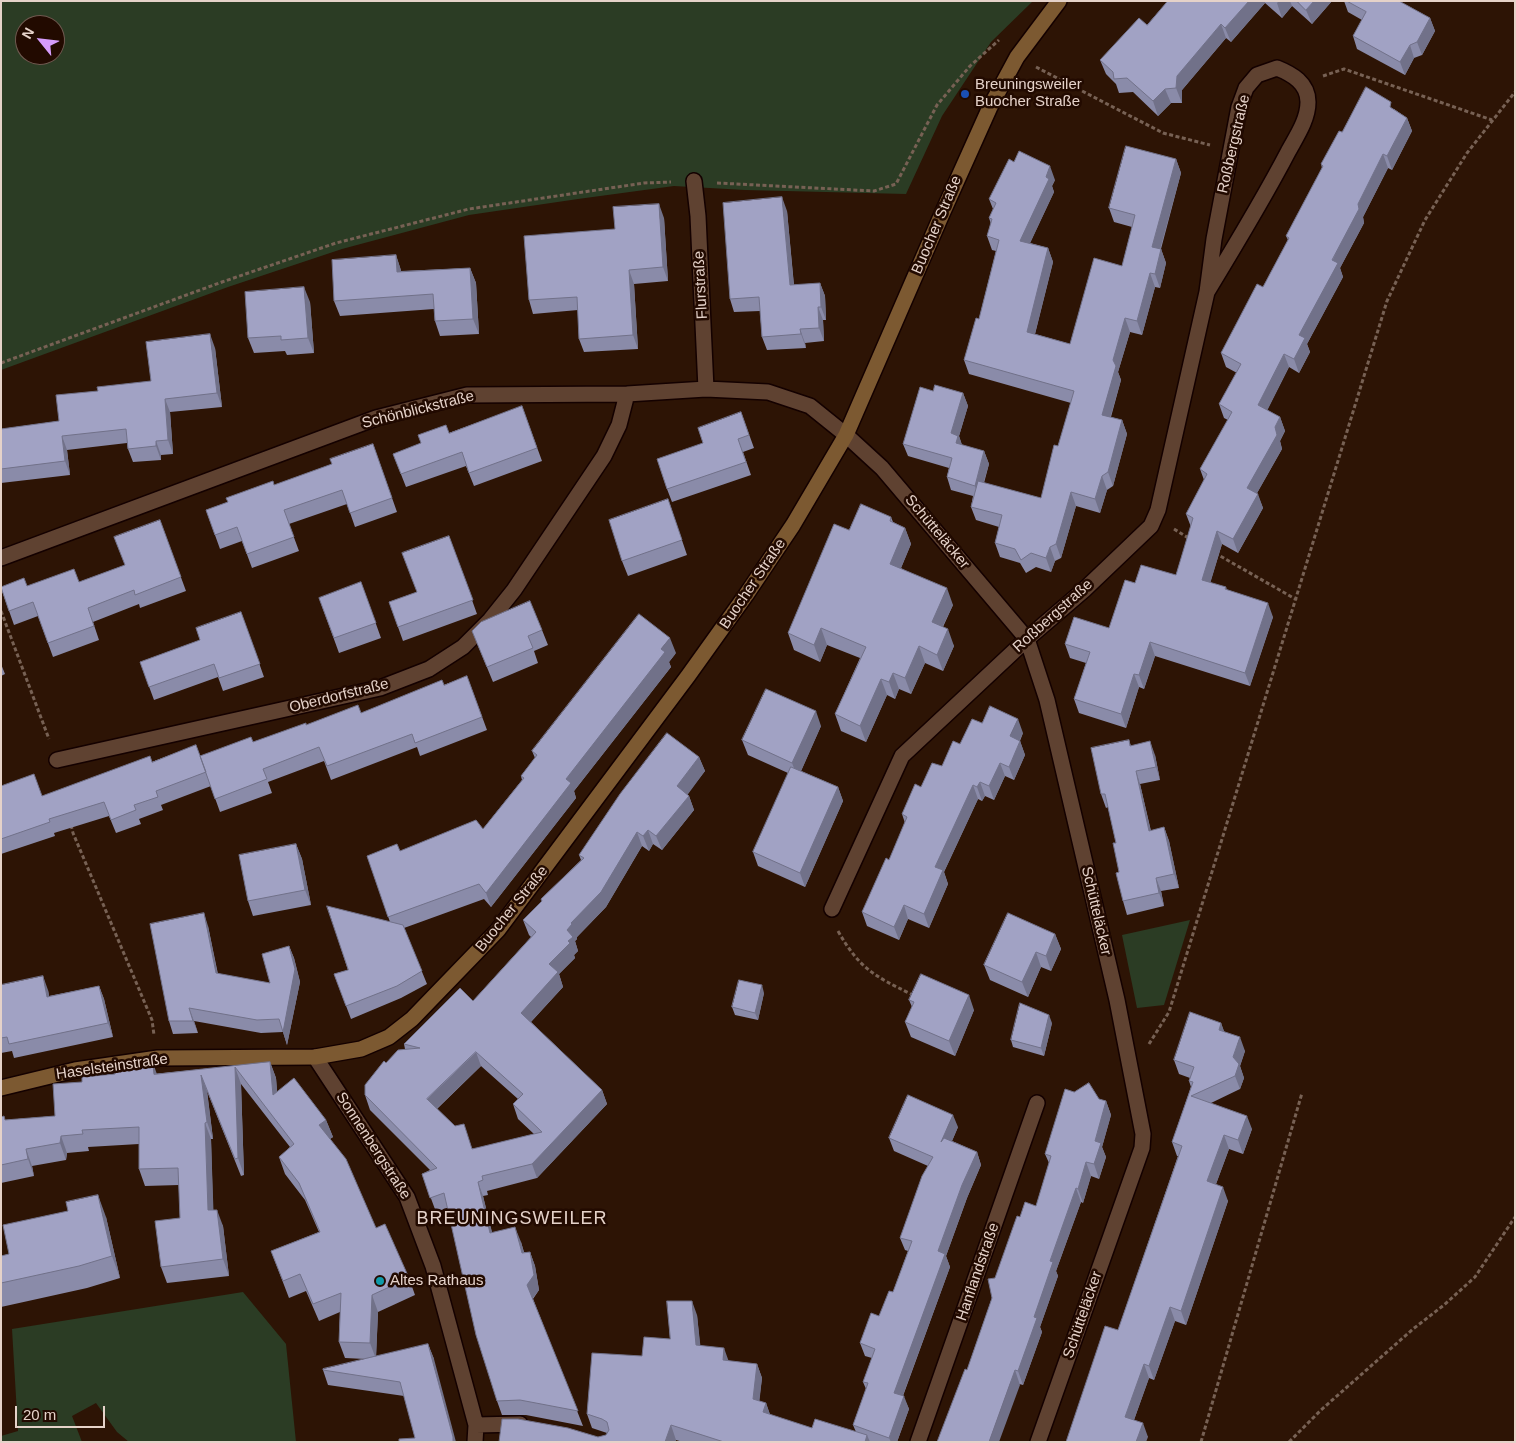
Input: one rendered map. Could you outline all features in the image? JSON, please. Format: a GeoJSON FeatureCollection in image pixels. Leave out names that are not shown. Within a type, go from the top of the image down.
{"type":"FeatureCollection","features":[{"type":"Feature","properties":{"kind":"street","name":"Buocher Straße"},"geometry":{"type":"LineString","coordinates":[[315,1057],[361,1049],[389,1037],[412,1019],[498,930],[688,676],[746,595],[792,526],[846,434],[976,135],[1018,57],[1059,1]]}},
{"type":"Feature","properties":{"kind":"street","name":"Roßbergstraße"},"geometry":{"type":"LineString","coordinates":[[832,909],[902,756],[1027,639],[1090,584],[1150,526],[1158,510],[1207,292],[1214,239],[1239,107],[1246,88],[1257,75],[1277,68],[1290,73],[1301,82],[1308,102],[1306,116],[1274,179],[1207,292]]}},
{"type":"Feature","properties":{"kind":"street","name":"Flurstraße"},"geometry":{"type":"LineString","coordinates":[[694,180],[698,216],[706,389]]}},
{"type":"Feature","properties":{"kind":"street","name":"Schönblickstraße"},"geometry":{"type":"LineString","coordinates":[[1,558],[376,418],[467,395],[627,394],[706,389],[768,392],[810,406],[846,434]]}},
{"type":"Feature","properties":{"kind":"street","name":"Oberdorfstraße"},"geometry":{"type":"LineString","coordinates":[[56,760],[380,688],[428,669],[463,647],[490,620],[514,590],[604,456],[619,425],[627,394]]}},
{"type":"Feature","properties":{"kind":"street","name":"Schütteläcker"},"geometry":{"type":"LineString","coordinates":[[846,434],[882,468],[1027,639],[1047,700],[1128,1055],[1144,1134],[1142,1148],[1038,1442]]}},
{"type":"Feature","properties":{"kind":"street","name":"Haselsteinstraße"},"geometry":{"type":"LineString","coordinates":[[1,1088],[75,1070],[158,1058],[315,1057]]}},
{"type":"Feature","properties":{"kind":"street","name":"Sonnenbergstraße"},"geometry":{"type":"LineString","coordinates":[[315,1057],[407,1197],[432,1266],[476,1425],[475,1442]]}},
{"type":"Feature","properties":{"kind":"street","name":"Hanflandstraße"},"geometry":{"type":"LineString","coordinates":[[918,1442],[1037,1103]]}},
{"type":"Feature","properties":{"kind":"street"},"geometry":{"type":"LineString","coordinates":[[476,1425],[524,1424],[532,1426]]}},
{"type":"Feature","properties":{"kind":"path"},"geometry":{"type":"LineString","coordinates":[[1,363],[222,282],[336,243],[469,209],[644,183],[694,180],[874,191],[896,184],[937,105],[970,66],[999,40]]}},
{"type":"Feature","properties":{"kind":"path"},"geometry":{"type":"LineString","coordinates":[[1018,57],[1163,133],[1230,150]]}},
{"type":"Feature","properties":{"kind":"path"},"geometry":{"type":"LineString","coordinates":[[1301,82],[1344,69],[1492,120]]}},
{"type":"Feature","properties":{"kind":"path"},"geometry":{"type":"LineString","coordinates":[[1128,1055],[1150,1043],[1169,1012],[1297,600],[1387,301],[1425,220],[1467,154],[1515,92]]}},
{"type":"Feature","properties":{"kind":"path"},"geometry":{"type":"LineString","coordinates":[[1154,518],[1196,542]]}},
{"type":"Feature","properties":{"kind":"path"},"geometry":{"type":"LineString","coordinates":[[1213,552],[1297,600]]}},
{"type":"Feature","properties":{"kind":"path"},"geometry":{"type":"LineString","coordinates":[[1,611],[56,760]]}},
{"type":"Feature","properties":{"kind":"path"},"geometry":{"type":"LineString","coordinates":[[71,824],[73,833],[152,1020]]}},
{"type":"Feature","properties":{"kind":"path"},"geometry":{"type":"LineString","coordinates":[[832,909],[838,931],[847,948],[862,965],[881,980],[911,994]]}},
{"type":"Feature","properties":{"kind":"path"},"geometry":{"type":"LineString","coordinates":[[1201,1442],[1302,1093]]}},
{"type":"Feature","properties":{"kind":"path"},"geometry":{"type":"LineString","coordinates":[[1288,1442],[1321,1410],[1475,1277],[1515,1216]]}},
{"type":"Feature","properties":{"kind":"green space"},"geometry":{"type":"Polygon","coordinates":[[[1,1],[1033,1],[991,42],[942,116],[906,194],[745,190],[674,186],[578,199],[469,215],[342,249],[228,287],[1,370],[1,1]]]}},
{"type":"Feature","properties":{"kind":"green space"},"geometry":{"type":"Polygon","coordinates":[[[1190,920],[1164,1005],[1137,1008],[1122,935],[1190,920]]]}},
{"type":"Feature","properties":{"kind":"green space"},"geometry":{"type":"Polygon","coordinates":[[[243,1292],[286,1344],[296,1442],[129,1442],[117,1432],[96,1403],[72,1416],[82,1442],[1,1442],[1,1436],[18,1431],[12,1329],[243,1292]]]}},
{"type":"Feature","properties":{"kind":"building"},"geometry":{"type":"Polygon","coordinates":[[[1168,1],[1249,1],[1225,28],[1221,24],[1177,76],[1176,88],[1165,89],[1153,101],[1127,78],[1114,79],[1113,72],[1100,60],[1139,18],[1147,25],[1168,1]]]}},
{"type":"Feature","properties":{"kind":"building"},"geometry":{"type":"Polygon","coordinates":[[[1297,1],[1314,1],[1306,10],[1297,1]]]}},
{"type":"Feature","properties":{"kind":"building"},"geometry":{"type":"Polygon","coordinates":[[[1347,1],[1399,1],[1430,18],[1417,42],[1410,45],[1400,62],[1353,36],[1366,12],[1347,1]]]}},
{"type":"Feature","properties":{"kind":"building"},"geometry":{"type":"Polygon","coordinates":[[[1366,87],[1391,102],[1390,107],[1407,118],[1387,156],[1383,154],[1358,204],[1359,209],[1332,260],[1338,263],[1299,335],[1305,338],[1294,359],[1284,354],[1258,405],[1280,417],[1275,427],[1277,435],[1247,488],[1258,494],[1233,539],[1217,531],[1202,580],[1268,603],[1245,673],[1150,642],[1139,675],[1134,674],[1121,714],[1074,699],[1090,652],[1065,644],[1074,617],[1109,628],[1125,580],[1135,583],[1141,565],[1176,575],[1193,518],[1186,514],[1207,474],[1200,469],[1232,412],[1219,404],[1241,364],[1221,353],[1257,284],[1263,287],[1289,238],[1286,236],[1323,166],[1321,164],[1339,131],[1342,132],[1366,87]]]}},
{"type":"Feature","properties":{"kind":"building"},"geometry":{"type":"Polygon","coordinates":[[[1126,146],[1176,159],[1152,247],[1161,249],[1155,274],[1150,273],[1137,321],[1125,318],[1113,360],[1116,366],[1102,415],[1122,420],[1108,472],[1102,476],[1095,499],[1071,492],[1056,544],[1050,547],[1046,558],[1031,553],[1021,560],[1015,549],[995,543],[1002,515],[971,507],[978,481],[1041,498],[1054,445],[1058,446],[1074,391],[964,360],[976,318],[979,319],[999,240],[987,236],[992,219],[989,218],[996,203],[989,199],[1009,159],[1014,162],[1019,151],[1050,166],[1046,177],[1049,179],[1020,241],[1048,248],[1027,332],[1070,344],[1094,258],[1122,266],[1135,215],[1109,208],[1126,146]]]}},
{"type":"Feature","properties":{"kind":"building"},"geometry":{"type":"Polygon","coordinates":[[[782,197],[790,285],[820,283],[821,307],[818,307],[819,328],[800,329],[801,334],[762,337],[759,297],[730,299],[723,203],[782,197]]]}},
{"type":"Feature","properties":{"kind":"building"},"geometry":{"type":"Polygon","coordinates":[[[659,204],[663,267],[629,270],[633,335],[579,339],[577,297],[529,300],[524,236],[615,229],[613,207],[659,204]]]}},
{"type":"Feature","properties":{"kind":"building"},"geometry":{"type":"Polygon","coordinates":[[[396,255],[397,272],[470,268],[473,319],[435,321],[433,294],[334,301],[332,260],[396,255]]]}},
{"type":"Feature","properties":{"kind":"building"},"geometry":{"type":"Polygon","coordinates":[[[304,287],[308,338],[281,340],[281,336],[248,338],[245,292],[304,287]]]}},
{"type":"Feature","properties":{"kind":"building"},"geometry":{"type":"Polygon","coordinates":[[[210,334],[217,393],[165,399],[168,440],[156,441],[156,446],[128,449],[126,429],[62,436],[65,461],[1,469],[1,429],[59,421],[56,395],[98,391],[97,387],[151,381],[146,342],[210,334]]]}},
{"type":"Feature","properties":{"kind":"building"},"geometry":{"type":"Polygon","coordinates":[[[935,385],[963,393],[951,433],[958,436],[956,443],[984,451],[975,486],[947,477],[952,458],[903,444],[920,387],[933,391],[935,385]]]}},
{"type":"Feature","properties":{"kind":"building"},"geometry":{"type":"Polygon","coordinates":[[[522,406],[537,448],[469,473],[462,452],[401,474],[393,454],[421,443],[418,435],[446,425],[449,433],[522,406]]]}},
{"type":"Feature","properties":{"kind":"building"},"geometry":{"type":"Polygon","coordinates":[[[741,412],[749,435],[738,439],[746,462],[667,489],[657,459],[703,443],[698,428],[741,412]]]}},
{"type":"Feature","properties":{"kind":"building"},"geometry":{"type":"Polygon","coordinates":[[[373,444],[392,498],[350,513],[342,490],[284,510],[294,537],[247,554],[237,527],[215,535],[206,510],[228,502],[226,498],[273,481],[274,485],[332,464],[330,459],[373,444]]]}},
{"type":"Feature","properties":{"kind":"building"},"geometry":{"type":"Polygon","coordinates":[[[668,499],[682,540],[622,561],[609,520],[668,499]]]}},
{"type":"Feature","properties":{"kind":"building"},"geometry":{"type":"Polygon","coordinates":[[[861,504],[891,517],[890,521],[905,528],[890,564],[947,588],[932,622],[948,629],[937,655],[919,646],[905,678],[893,673],[889,682],[881,679],[860,726],[835,714],[866,647],[821,628],[814,645],[788,633],[834,524],[849,530],[861,504]]]}},
{"type":"Feature","properties":{"kind":"building"},"geometry":{"type":"Polygon","coordinates":[[[160,520],[181,577],[135,595],[134,590],[88,608],[94,626],[48,643],[33,602],[9,611],[1,587],[24,578],[27,586],[74,569],[79,582],[125,565],[114,537],[160,520]]]}},
{"type":"Feature","properties":{"kind":"building"},"geometry":{"type":"Polygon","coordinates":[[[449,536],[473,600],[398,627],[389,602],[417,592],[402,553],[449,536]]]}},
{"type":"Feature","properties":{"kind":"building"},"geometry":{"type":"Polygon","coordinates":[[[361,582],[376,623],[334,638],[319,598],[361,582]]]}},
{"type":"Feature","properties":{"kind":"building"},"geometry":{"type":"Polygon","coordinates":[[[530,601],[542,630],[528,636],[533,648],[487,667],[472,631],[481,622],[530,601]]]}},
{"type":"Feature","properties":{"kind":"building"},"geometry":{"type":"Polygon","coordinates":[[[241,612],[260,664],[219,678],[214,664],[149,687],[140,662],[200,640],[196,628],[241,612]]]}},
{"type":"Feature","properties":{"kind":"building"},"geometry":{"type":"Polygon","coordinates":[[[639,614],[670,638],[661,649],[665,652],[566,779],[571,783],[486,893],[479,884],[388,917],[367,856],[397,844],[400,851],[476,820],[483,829],[524,778],[521,776],[537,755],[532,751],[639,614]]]}},
{"type":"Feature","properties":{"kind":"building"},"geometry":{"type":"Polygon","coordinates":[[[467,676],[482,717],[415,743],[412,734],[327,766],[319,747],[263,769],[267,779],[215,799],[200,756],[251,737],[253,742],[306,723],[306,725],[358,705],[361,713],[442,680],[444,685],[467,676]]]}},
{"type":"Feature","properties":{"kind":"building"},"geometry":{"type":"Polygon","coordinates":[[[766,689],[816,711],[792,763],[742,740],[766,689]]]}},
{"type":"Feature","properties":{"kind":"building"},"geometry":{"type":"Polygon","coordinates":[[[990,706],[1018,719],[1010,736],[1020,741],[1009,767],[1000,763],[989,786],[980,782],[977,787],[973,785],[935,867],[943,870],[924,914],[904,905],[894,927],[862,912],[886,858],[889,860],[907,817],[902,814],[915,784],[921,787],[932,763],[942,766],[953,741],[960,744],[972,719],[982,723],[990,706]]]}},
{"type":"Feature","properties":{"kind":"building"},"geometry":{"type":"Polygon","coordinates":[[[667,733],[699,757],[677,786],[689,796],[656,836],[648,830],[643,836],[637,832],[601,892],[571,923],[567,930],[573,937],[568,941],[570,943],[549,964],[558,972],[521,1013],[602,1090],[532,1164],[482,1176],[483,1180],[478,1182],[490,1233],[515,1227],[522,1253],[530,1252],[534,1275],[527,1285],[578,1411],[520,1400],[497,1401],[476,1335],[444,1193],[430,1198],[422,1174],[437,1168],[365,1095],[365,1085],[384,1061],[386,1063],[398,1050],[420,1048],[404,1044],[460,988],[473,1001],[536,932],[523,920],[542,901],[541,899],[584,858],[579,855],[620,794],[667,733]],[[476,1052],[427,1099],[455,1126],[464,1124],[472,1149],[542,1132],[513,1104],[523,1094],[476,1052]]]}},
{"type":"Feature","properties":{"kind":"building"},"geometry":{"type":"Polygon","coordinates":[[[1129,740],[1130,746],[1150,741],[1156,767],[1136,771],[1149,831],[1164,827],[1174,874],[1156,878],[1159,893],[1123,901],[1116,873],[1119,872],[1113,843],[1116,843],[1105,794],[1101,794],[1091,748],[1129,740]]]}},
{"type":"Feature","properties":{"kind":"building"},"geometry":{"type":"Polygon","coordinates":[[[196,745],[206,772],[156,791],[158,797],[134,805],[136,810],[111,820],[104,802],[49,819],[50,822],[1,839],[1,786],[34,774],[42,796],[150,756],[152,762],[196,745]]]}},
{"type":"Feature","properties":{"kind":"building"},"geometry":{"type":"Polygon","coordinates":[[[791,767],[838,787],[800,873],[753,852],[791,767]]]}},
{"type":"Feature","properties":{"kind":"building"},"geometry":{"type":"Polygon","coordinates":[[[296,844],[305,890],[248,901],[239,855],[296,844]]]}},
{"type":"Feature","properties":{"kind":"building"},"geometry":{"type":"Polygon","coordinates":[[[327,906],[403,925],[422,971],[397,986],[346,1006],[334,974],[348,970],[327,906]]]}},
{"type":"Feature","properties":{"kind":"building"},"geometry":{"type":"Polygon","coordinates":[[[204,913],[216,973],[270,983],[262,954],[289,946],[295,969],[283,1032],[279,1019],[257,1020],[189,1008],[193,1021],[169,1021],[150,924],[204,913]]]}},
{"type":"Feature","properties":{"kind":"building"},"geometry":{"type":"Polygon","coordinates":[[[1008,913],[1055,934],[1046,956],[1036,952],[1022,982],[984,965],[1008,913]]]}},
{"type":"Feature","properties":{"kind":"building"},"geometry":{"type":"Polygon","coordinates":[[[921,974],[969,995],[949,1041],[905,1022],[914,1002],[909,1000],[921,974]]]}},
{"type":"Feature","properties":{"kind":"building"},"geometry":{"type":"Polygon","coordinates":[[[43,976],[47,997],[99,986],[108,1023],[9,1044],[7,1037],[1,1038],[1,985],[43,976]]]}},
{"type":"Feature","properties":{"kind":"building"},"geometry":{"type":"Polygon","coordinates":[[[739,980],[762,985],[755,1013],[732,1007],[739,980]]]}},
{"type":"Feature","properties":{"kind":"building"},"geometry":{"type":"Polygon","coordinates":[[[1020,1003],[1049,1015],[1041,1048],[1011,1040],[1020,1003]]]}},
{"type":"Feature","properties":{"kind":"building"},"geometry":{"type":"Polygon","coordinates":[[[1190,1012],[1221,1023],[1219,1030],[1240,1037],[1233,1057],[1239,1064],[1235,1076],[1191,1096],[1247,1116],[1238,1140],[1224,1135],[1207,1181],[1223,1187],[1181,1311],[1170,1307],[1149,1366],[1144,1364],[1125,1417],[1143,1423],[1136,1442],[1066,1442],[1105,1326],[1118,1330],[1182,1146],[1172,1142],[1193,1082],[1189,1081],[1194,1067],[1174,1060],[1190,1012]]]}},
{"type":"Feature","properties":{"kind":"building"},"geometry":{"type":"Polygon","coordinates":[[[270,1062],[273,1095],[294,1078],[326,1120],[319,1125],[346,1159],[376,1228],[385,1224],[409,1278],[372,1295],[370,1343],[339,1342],[341,1293],[313,1304],[300,1274],[283,1281],[271,1251],[320,1232],[299,1183],[279,1157],[294,1144],[235,1067],[238,1158],[235,1159],[201,1075],[207,1122],[205,1123],[208,1210],[217,1210],[223,1259],[161,1267],[155,1221],[180,1218],[178,1168],[139,1169],[139,1127],[82,1130],[83,1134],[61,1136],[60,1143],[26,1149],[28,1159],[1,1165],[1,1117],[4,1116],[5,1120],[55,1116],[53,1084],[82,1082],[82,1077],[115,1074],[115,1067],[153,1063],[154,1074],[270,1062]]]}},
{"type":"Feature","properties":{"kind":"building"},"geometry":{"type":"Polygon","coordinates":[[[1089,1083],[1099,1099],[1106,1101],[1095,1141],[1101,1143],[1094,1164],[1086,1162],[1078,1189],[1076,1188],[1050,1261],[1053,1262],[1034,1317],[1037,1318],[1018,1371],[1015,1370],[989,1442],[937,1442],[965,1369],[967,1370],[992,1298],[988,1279],[995,1278],[1017,1216],[1020,1217],[1025,1202],[1036,1206],[1051,1156],[1045,1154],[1065,1089],[1074,1092],[1089,1083]]]}},
{"type":"Feature","properties":{"kind":"building"},"geometry":{"type":"Polygon","coordinates":[[[908,1095],[953,1115],[941,1142],[944,1138],[977,1152],[962,1185],[938,1251],[945,1254],[894,1393],[904,1396],[889,1438],[853,1425],[868,1383],[863,1382],[875,1349],[860,1343],[871,1313],[879,1316],[889,1291],[893,1292],[912,1241],[900,1238],[922,1176],[933,1157],[889,1138],[908,1095]]]}},
{"type":"Feature","properties":{"kind":"building"},"geometry":{"type":"Polygon","coordinates":[[[98,1195],[112,1256],[79,1266],[1,1283],[1,1256],[9,1254],[3,1225],[68,1211],[66,1202],[98,1195]]]}},
{"type":"Feature","properties":{"kind":"building"},"geometry":{"type":"Polygon","coordinates":[[[667,1301],[692,1301],[696,1345],[724,1348],[723,1360],[757,1364],[753,1399],[766,1403],[763,1412],[812,1428],[815,1419],[867,1435],[865,1442],[724,1442],[671,1425],[665,1442],[499,1442],[502,1419],[518,1419],[568,1428],[598,1437],[606,1435],[609,1430],[607,1422],[587,1414],[592,1353],[642,1356],[644,1337],[670,1339],[667,1301]]]}},
{"type":"Feature","properties":{"kind":"building"},"geometry":{"type":"Polygon","coordinates":[[[428,1344],[453,1442],[399,1442],[399,1439],[415,1438],[400,1382],[323,1370],[323,1369],[428,1344]]]}},
{"type":"Feature","properties":{"kind":"place","name":"Breuningsweiler Buocher Straße"},"geometry":{"type":"Point","coordinates":[965,94]}},
{"type":"Feature","properties":{"kind":"place","name":"Altes Rathaus"},"geometry":{"type":"Point","coordinates":[380,1281]}},
{"type":"Feature","properties":{"kind":"district","name":"BREUNINGSWEILER"},"geometry":{"type":"Point","coordinates":[512,1219]}}]}
